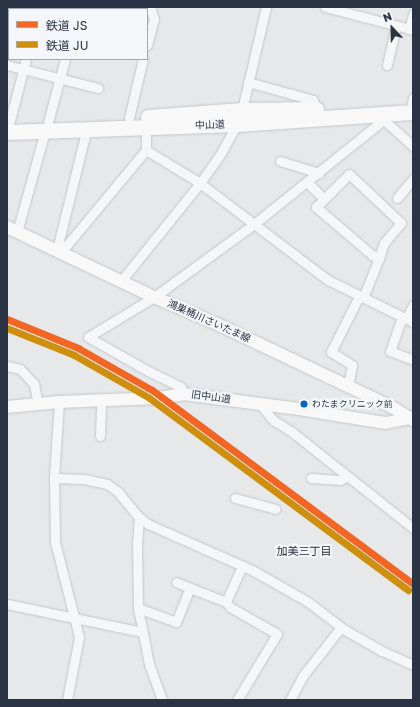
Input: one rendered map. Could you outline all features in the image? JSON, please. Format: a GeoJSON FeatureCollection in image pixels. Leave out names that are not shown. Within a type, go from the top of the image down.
{"type":"FeatureCollection","features":[{"type":"Feature","properties":{"kind":"highway","name":"中山道"},"geometry":{"type":"LineString","coordinates":[[46,127],[129,118],[389,117],[413,104]]}},
{"type":"Feature","properties":{"kind":"highway","name":"中山道"},"geometry":{"type":"LineString","coordinates":[[8,122],[46,127],[87,128],[146,126],[315,109],[413,104]]}},
{"type":"Feature","properties":{"kind":"main road","name":"鴻巣桶川さいたま線"},"geometry":{"type":"LineString","coordinates":[[12,229],[57,249],[154,297],[215,323],[348,386],[392,407],[411,419]]}},
{"type":"Feature","properties":{"kind":"main road","name":"旧中山道"},"geometry":{"type":"LineString","coordinates":[[7,407],[59,402],[159,398],[183,394],[386,423],[411,419]]}},
{"type":"Feature","properties":{"kind":"street"},"geometry":{"type":"LineString","coordinates":[[148,41],[154,19],[150,7]]}},
{"type":"Feature","properties":{"kind":"street"},"geometry":{"type":"LineString","coordinates":[[121,281],[200,183],[222,151],[240,117],[266,7]]}},
{"type":"Feature","properties":{"kind":"street"},"geometry":{"type":"LineString","coordinates":[[325,7],[411,30],[413,14]]}},
{"type":"Feature","properties":{"kind":"street"},"geometry":{"type":"LineString","coordinates":[[387,65],[396,26]]}},
{"type":"Feature","properties":{"kind":"street"},"geometry":{"type":"LineString","coordinates":[[8,122],[26,60]]}},
{"type":"Feature","properties":{"kind":"street"},"geometry":{"type":"LineString","coordinates":[[12,229],[46,127],[65,60]]}},
{"type":"Feature","properties":{"kind":"street"},"geometry":{"type":"LineString","coordinates":[[129,118],[143,60]]}},
{"type":"Feature","properties":{"kind":"street"},"geometry":{"type":"LineString","coordinates":[[7,66],[98,88]]}},
{"type":"Feature","properties":{"kind":"street"},"geometry":{"type":"LineString","coordinates":[[248,82],[313,100],[315,109]]}},
{"type":"Feature","properties":{"kind":"street"},"geometry":{"type":"LineString","coordinates":[[183,394],[181,387],[150,372],[88,337],[154,297],[254,224],[389,117],[413,146]]}},
{"type":"Feature","properties":{"kind":"street"},"geometry":{"type":"LineString","coordinates":[[57,249],[67,245],[146,150],[146,126]]}},
{"type":"Feature","properties":{"kind":"street"},"geometry":{"type":"LineString","coordinates":[[57,249],[87,128]]}},
{"type":"Feature","properties":{"kind":"street"},"geometry":{"type":"LineString","coordinates":[[146,150],[200,183],[328,280],[407,319]]}},
{"type":"Feature","properties":{"kind":"street"},"geometry":{"type":"LineString","coordinates":[[280,161],[319,172]]}},
{"type":"Feature","properties":{"kind":"street"},"geometry":{"type":"LineString","coordinates":[[348,386],[352,365],[331,352],[361,297],[379,258],[384,243],[401,223],[349,174],[316,207],[372,255],[379,258]]}},
{"type":"Feature","properties":{"kind":"street"},"geometry":{"type":"LineString","coordinates":[[397,198],[413,179]]}},
{"type":"Feature","properties":{"kind":"street"},"geometry":{"type":"LineString","coordinates":[[307,182],[324,199]]}},
{"type":"Feature","properties":{"kind":"street"},"geometry":{"type":"LineString","coordinates":[[413,305],[390,351],[413,360]]}},
{"type":"Feature","properties":{"kind":"street"},"geometry":{"type":"LineString","coordinates":[[7,366],[20,369],[34,384],[38,404]]}},
{"type":"Feature","properties":{"kind":"street"},"geometry":{"type":"LineString","coordinates":[[100,436],[101,400]]}},
{"type":"Feature","properties":{"kind":"street"},"geometry":{"type":"LineString","coordinates":[[59,402],[54,478],[55,542],[79,637],[67,700]]}},
{"type":"Feature","properties":{"kind":"street"},"geometry":{"type":"LineString","coordinates":[[260,404],[273,420],[292,432],[413,528]]}},
{"type":"Feature","properties":{"kind":"street"},"geometry":{"type":"LineString","coordinates":[[311,478],[340,480],[347,476]]}},
{"type":"Feature","properties":{"kind":"street"},"geometry":{"type":"LineString","coordinates":[[54,478],[84,479],[107,484],[117,491],[139,517],[148,524],[242,566],[308,602],[341,627],[382,651],[413,665]]}},
{"type":"Feature","properties":{"kind":"street"},"geometry":{"type":"LineString","coordinates":[[235,498],[276,509]]}},
{"type":"Feature","properties":{"kind":"street"},"geometry":{"type":"LineString","coordinates":[[139,517],[137,549],[138,608],[149,664],[162,700]]}},
{"type":"Feature","properties":{"kind":"street"},"geometry":{"type":"LineString","coordinates":[[226,602],[242,566]]}},
{"type":"Feature","properties":{"kind":"street"},"geometry":{"type":"LineString","coordinates":[[176,582],[226,602],[230,607],[277,634],[237,700]]}},
{"type":"Feature","properties":{"kind":"street"},"geometry":{"type":"LineString","coordinates":[[138,608],[176,622],[190,588]]}},
{"type":"Feature","properties":{"kind":"street"},"geometry":{"type":"LineString","coordinates":[[7,604],[142,632]]}},
{"type":"Feature","properties":{"kind":"street"},"geometry":{"type":"LineString","coordinates":[[290,700],[302,677],[341,627]]}},
{"type":"Feature","properties":{"kind":"rail line","name":"JS"},"geometry":{"type":"LineString","coordinates":[[7,319],[78,348],[152,390],[413,584]]}},
{"type":"Feature","properties":{"kind":"rail line","name":"JU"},"geometry":{"type":"LineString","coordinates":[[7,328],[74,355],[148,397],[408,590]]}},
{"type":"Feature","properties":{"kind":"place","name":"わたまクリニック前"},"geometry":{"type":"Point","coordinates":[304,404]}},
{"type":"Feature","properties":{"kind":"district","name":"加美三丁目"},"geometry":{"type":"Point","coordinates":[304,551]}}]}
